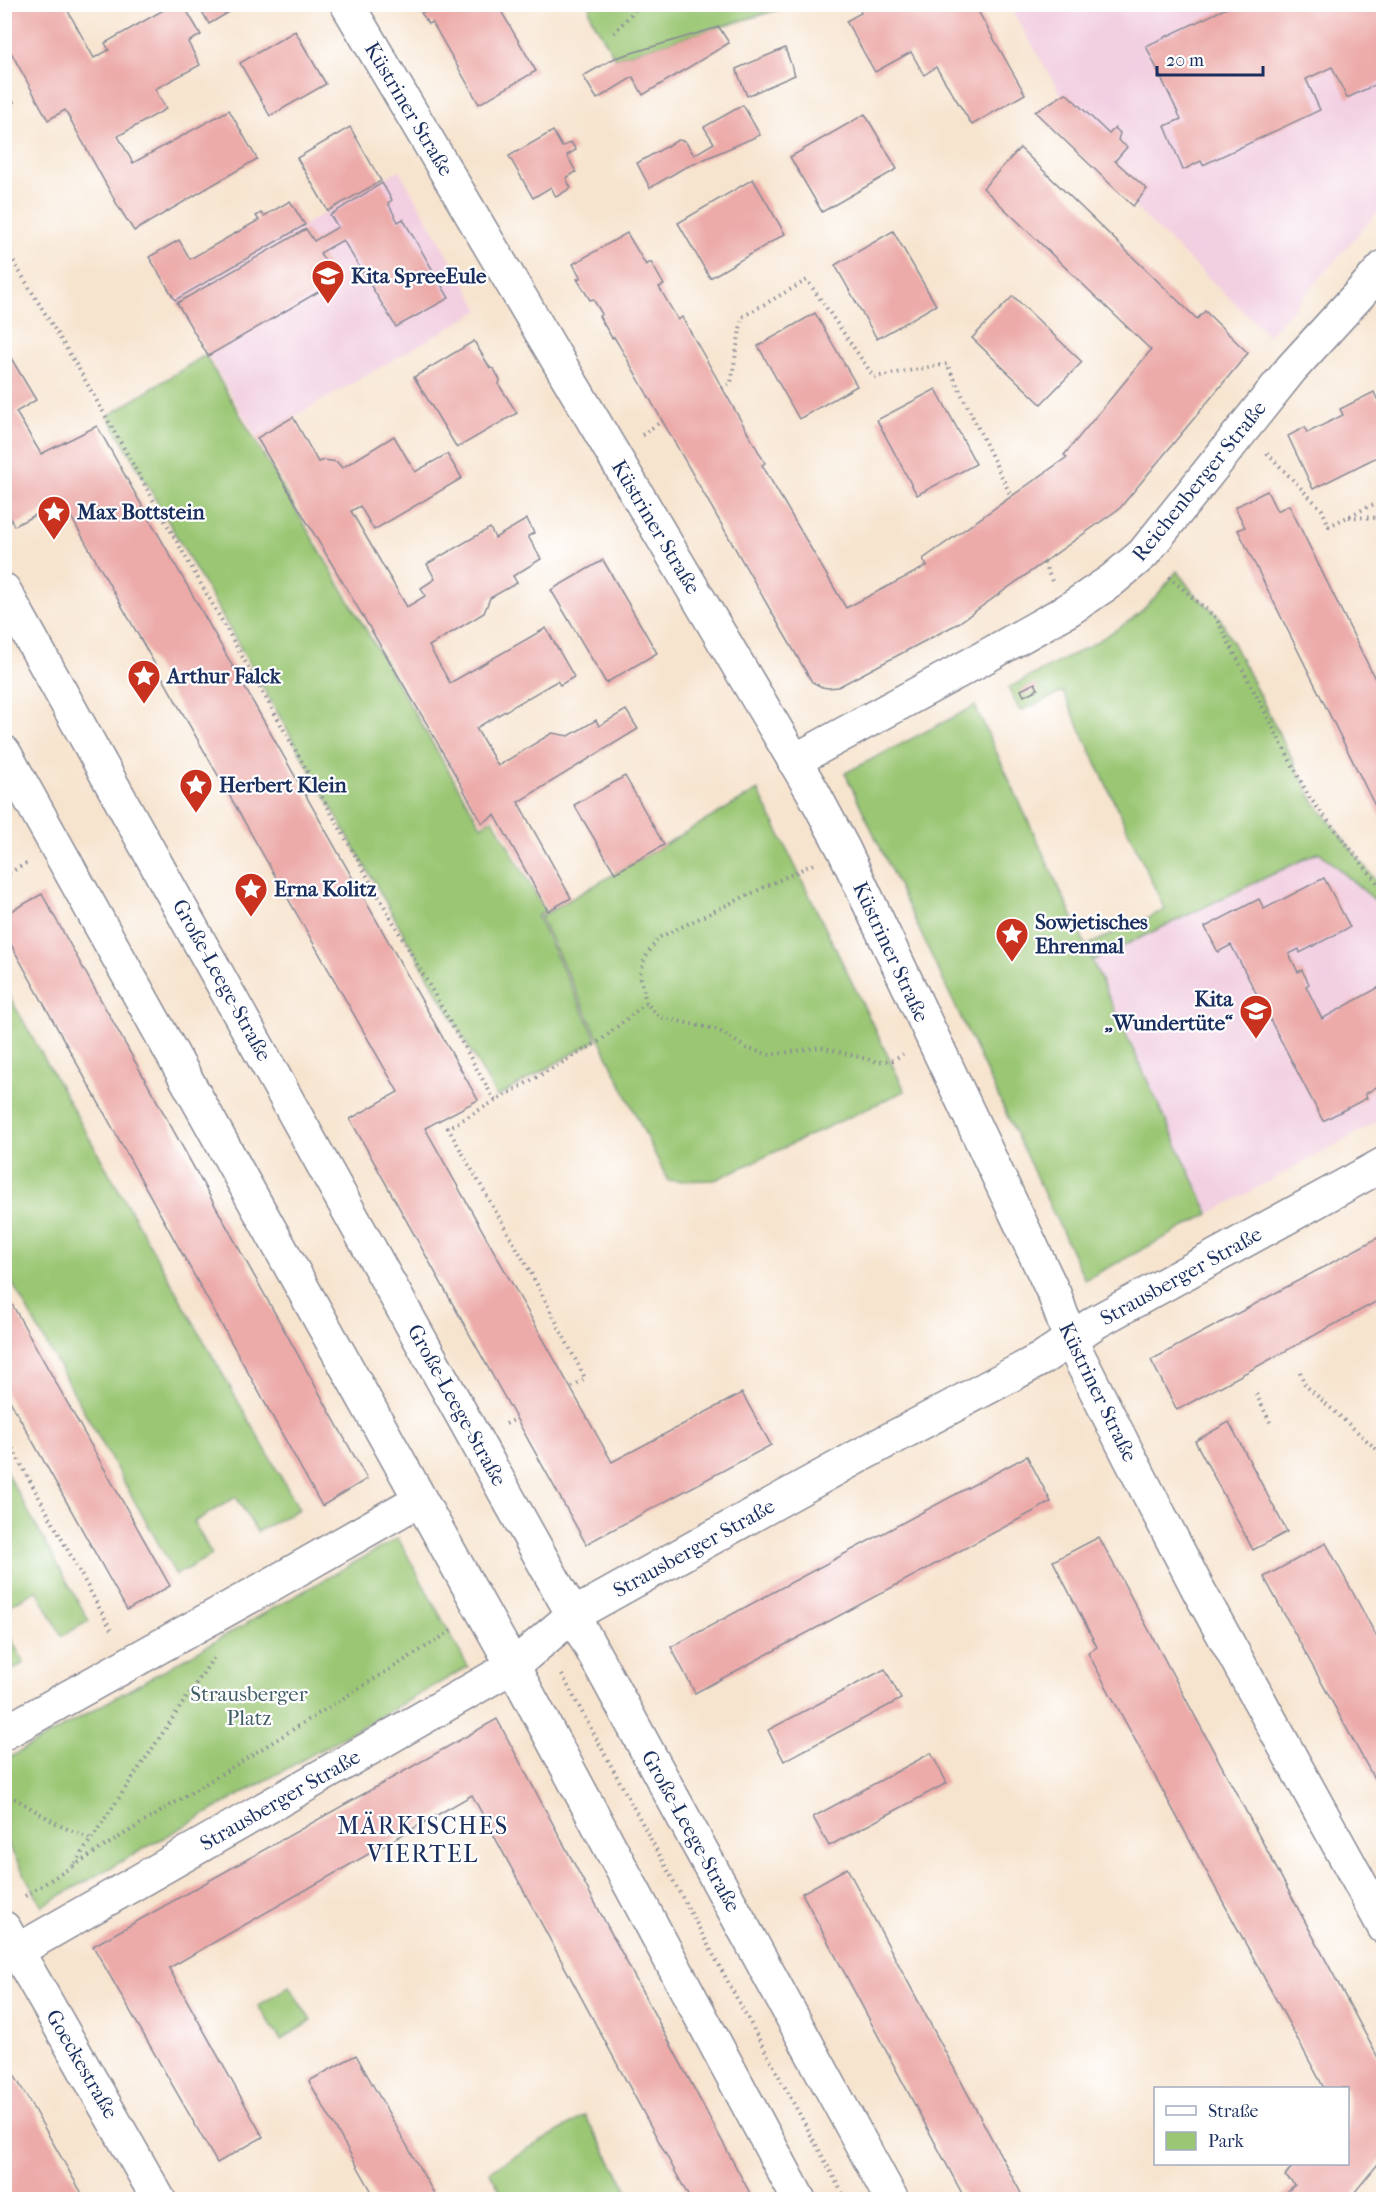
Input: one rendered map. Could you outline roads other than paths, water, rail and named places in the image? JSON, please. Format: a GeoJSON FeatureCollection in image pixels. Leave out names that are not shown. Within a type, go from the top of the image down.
{"type":"FeatureCollection","features":[{"type":"Feature","properties":{"kind":"street","name":"Küstriner Straße"},"geometry":{"type":"LineString","coordinates":[[347,4],[795,760],[844,850],[1055,1296],[1070,1339],[1198,1589],[1383,1927]]}},
{"type":"Feature","properties":{"kind":"street","name":"Reichenberger Straße"},"geometry":{"type":"LineString","coordinates":[[795,760],[1068,610],[1111,581],[1143,554],[1291,369],[1383,267]]}},
{"type":"Feature","properties":{"kind":"street","name":"Große-Leege-Straße"},"geometry":{"type":"LineString","coordinates":[[9,608],[573,1615],[892,2199]]}},
{"type":"Feature","properties":{"kind":"street"},"geometry":{"type":"LineString","coordinates":[[4,752],[513,1666],[799,2199]]}},
{"type":"Feature","properties":{"kind":"street","name":"Strausberger Straße"},"geometry":{"type":"LineString","coordinates":[[11,1939],[513,1666],[573,1615],[857,1457],[1041,1359],[1096,1322],[1383,1164]]}},
{"type":"Feature","properties":{"kind":"street"},"geometry":{"type":"LineString","coordinates":[[4,1732],[419,1500]]}},
{"type":"Feature","properties":{"kind":"street","name":"Goeckestraße"},"geometry":{"type":"LineString","coordinates":[[11,1939],[159,2199]]}},
{"type":"Feature","properties":{"kind":"place","name":"Kita SpreeEule"},"geometry":{"type":"Point","coordinates":[328,305]}},
{"type":"Feature","properties":{"kind":"place","name":"Max Bottstein"},"geometry":{"type":"Point","coordinates":[54,541]}},
{"type":"Feature","properties":{"kind":"place","name":"Arthur Falck"},"geometry":{"type":"Point","coordinates":[144,705]}},
{"type":"Feature","properties":{"kind":"place","name":"Herbert Klein"},"geometry":{"type":"Point","coordinates":[196,814]}},
{"type":"Feature","properties":{"kind":"place","name":"Erna Kolitz"},"geometry":{"type":"Point","coordinates":[251,918]}},
{"type":"Feature","properties":{"kind":"place","name":"Sowjetisches Ehrenmal"},"geometry":{"type":"Point","coordinates":[1012,963]}},
{"type":"Feature","properties":{"kind":"place","name":"Kita „Wundertüte“"},"geometry":{"type":"Point","coordinates":[1256,1040]}},
{"type":"Feature","properties":{"kind":"district","name":"MÄRKISCHES VIERTEL"},"geometry":{"type":"Point","coordinates":[423,1840]}},
{"type":"Feature","properties":{"kind":"park label","name":"Strausberger Platz"},"geometry":{"type":"Point","coordinates":[249,1706]}}]}
